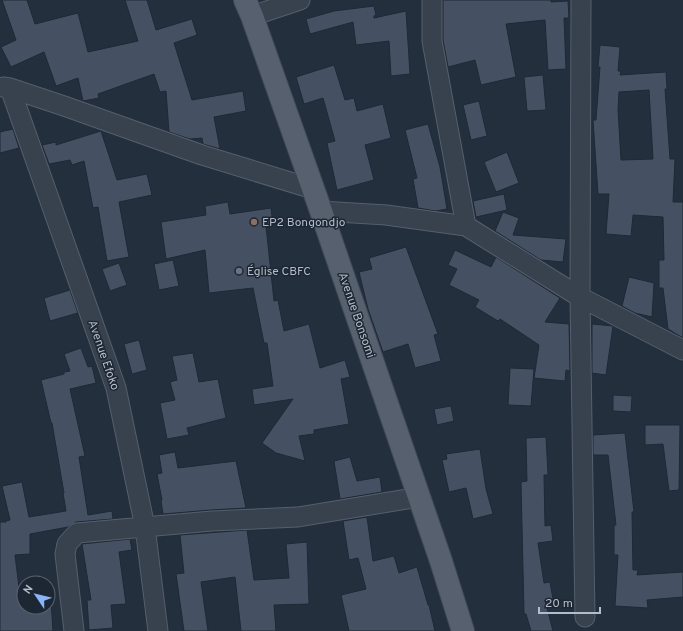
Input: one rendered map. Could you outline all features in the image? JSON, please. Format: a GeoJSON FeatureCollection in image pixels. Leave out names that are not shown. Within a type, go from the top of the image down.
{"type":"FeatureCollection","features":[{"type":"Feature","properties":{"kind":"main road","name":"Avenue Bonsomi"},"geometry":{"type":"LineString","coordinates":[[248,8],[321,211],[420,498],[463,631]]}},
{"type":"Feature","properties":{"kind":"street"},"geometry":{"type":"LineString","coordinates":[[248,8],[300,0]]}},
{"type":"Feature","properties":{"kind":"street"},"geometry":{"type":"LineString","coordinates":[[432,0],[432,41],[466,226]]}},
{"type":"Feature","properties":{"kind":"street"},"geometry":{"type":"LineString","coordinates":[[581,0],[580,297],[585,617]]}},
{"type":"Feature","properties":{"kind":"street"},"geometry":{"type":"LineString","coordinates":[[5,87],[64,106],[202,156],[313,189]]}},
{"type":"Feature","properties":{"kind":"street","name":"Avenue Efoko"},"geometry":{"type":"LineString","coordinates":[[5,87],[116,388],[145,527],[158,631]]}},
{"type":"Feature","properties":{"kind":"street"},"geometry":{"type":"LineString","coordinates":[[321,211],[386,215],[466,226],[580,297],[683,350]]}},
{"type":"Feature","properties":{"kind":"street"},"geometry":{"type":"LineString","coordinates":[[74,631],[65,554],[67,544],[77,533],[212,522],[298,517],[420,498]]}},
{"type":"Feature","properties":{"kind":"building"},"geometry":{"type":"Polygon","coordinates":[[[2,0],[27,0],[35,24],[78,13],[88,52],[138,41],[125,0],[147,0],[156,30],[192,19],[197,35],[174,43],[192,100],[243,91],[246,111],[214,117],[220,149],[203,144],[202,138],[190,139],[169,132],[166,91],[160,92],[154,74],[98,94],[99,98],[83,101],[78,78],[56,86],[44,52],[11,67],[1,47],[16,40],[2,0]]]}},
{"type":"Feature","properties":{"kind":"building"},"geometry":{"type":"Polygon","coordinates":[[[443,0],[568,1],[569,18],[564,18],[566,69],[548,70],[545,20],[506,24],[516,77],[481,85],[475,60],[448,67],[443,40],[443,0]]]}},
{"type":"Feature","properties":{"kind":"building"},"geometry":{"type":"Polygon","coordinates":[[[374,6],[376,15],[374,18],[406,11],[410,74],[391,76],[389,41],[356,45],[353,22],[310,34],[306,19],[334,11],[374,6]]]}},
{"type":"Feature","properties":{"kind":"building"},"geometry":{"type":"Polygon","coordinates":[[[600,45],[620,47],[618,71],[621,71],[620,75],[666,72],[667,89],[665,89],[670,159],[675,159],[673,202],[683,202],[683,338],[668,329],[663,288],[659,288],[659,260],[664,260],[663,217],[633,215],[631,236],[606,234],[609,194],[598,194],[593,120],[596,120],[600,67],[598,67],[600,45]],[[649,90],[619,92],[618,110],[621,160],[653,159],[649,90]]]}},
{"type":"Feature","properties":{"kind":"building"},"geometry":{"type":"Polygon","coordinates":[[[334,65],[345,100],[354,98],[357,111],[383,104],[391,138],[365,145],[374,180],[337,190],[327,143],[335,141],[323,98],[304,104],[296,77],[334,65]]]}},
{"type":"Feature","properties":{"kind":"building"},"geometry":{"type":"Polygon","coordinates":[[[543,75],[546,110],[527,111],[524,77],[543,75]]]}},
{"type":"Feature","properties":{"kind":"building"},"geometry":{"type":"Polygon","coordinates":[[[479,101],[487,136],[471,140],[463,105],[479,101]]]}},
{"type":"Feature","properties":{"kind":"building"},"geometry":{"type":"Polygon","coordinates":[[[428,124],[440,167],[447,209],[436,211],[418,208],[413,179],[417,178],[405,130],[428,124]]]}},
{"type":"Feature","properties":{"kind":"building"},"geometry":{"type":"Polygon","coordinates":[[[13,129],[19,148],[0,153],[0,132],[13,129]]]}},
{"type":"Feature","properties":{"kind":"building"},"geometry":{"type":"Polygon","coordinates":[[[101,131],[117,180],[147,174],[152,195],[119,202],[129,257],[107,261],[98,207],[93,208],[84,161],[72,165],[70,160],[49,164],[42,145],[56,142],[56,145],[101,131]]]}},
{"type":"Feature","properties":{"kind":"building"},"geometry":{"type":"Polygon","coordinates":[[[507,152],[519,183],[496,192],[484,162],[507,152]]]}},
{"type":"Feature","properties":{"kind":"building"},"geometry":{"type":"Polygon","coordinates":[[[504,194],[507,210],[476,217],[473,201],[504,194]]]}},
{"type":"Feature","properties":{"kind":"building"},"geometry":{"type":"Polygon","coordinates":[[[228,202],[230,214],[271,208],[273,225],[266,226],[274,301],[278,300],[284,331],[309,324],[320,368],[345,360],[350,377],[341,379],[349,424],[314,430],[314,434],[299,436],[305,461],[276,453],[262,443],[293,399],[254,405],[252,389],[273,386],[267,343],[264,343],[253,288],[209,293],[205,250],[166,259],[161,222],[206,215],[205,206],[228,202]]]}},
{"type":"Feature","properties":{"kind":"building"},"geometry":{"type":"Polygon","coordinates":[[[503,212],[519,218],[513,235],[566,239],[563,262],[541,260],[495,231],[503,212]]]}},
{"type":"Feature","properties":{"kind":"building"},"geometry":{"type":"Polygon","coordinates":[[[406,247],[438,334],[434,335],[441,361],[415,368],[408,344],[383,352],[368,309],[359,272],[372,269],[369,258],[406,247]]]}},
{"type":"Feature","properties":{"kind":"building"},"geometry":{"type":"Polygon","coordinates":[[[455,250],[491,267],[496,257],[560,298],[545,322],[569,324],[570,371],[566,370],[565,381],[534,378],[539,345],[500,319],[498,321],[475,307],[479,300],[449,285],[457,269],[448,265],[455,250]]]}},
{"type":"Feature","properties":{"kind":"building"},"geometry":{"type":"Polygon","coordinates":[[[173,260],[179,286],[159,290],[154,264],[173,260]]]}},
{"type":"Feature","properties":{"kind":"building"},"geometry":{"type":"Polygon","coordinates":[[[119,263],[127,285],[110,291],[102,269],[119,263]]]}},
{"type":"Feature","properties":{"kind":"building"},"geometry":{"type":"Polygon","coordinates":[[[629,277],[654,283],[652,317],[635,313],[622,306],[629,277]]]}},
{"type":"Feature","properties":{"kind":"building"},"geometry":{"type":"Polygon","coordinates":[[[70,290],[78,313],[50,321],[44,298],[70,290]]]}},
{"type":"Feature","properties":{"kind":"building"},"geometry":{"type":"Polygon","coordinates":[[[592,324],[613,326],[606,375],[592,373],[592,324]]]}},
{"type":"Feature","properties":{"kind":"building"},"geometry":{"type":"Polygon","coordinates":[[[139,340],[147,370],[132,374],[124,344],[139,340]]]}},
{"type":"Feature","properties":{"kind":"building"},"geometry":{"type":"Polygon","coordinates":[[[81,348],[88,367],[92,366],[96,383],[70,389],[85,456],[79,457],[88,515],[112,511],[113,519],[76,522],[68,527],[30,534],[30,554],[15,555],[18,575],[16,575],[16,615],[52,615],[53,631],[0,631],[0,522],[10,520],[2,486],[22,482],[29,517],[66,511],[52,423],[41,380],[70,371],[64,354],[81,348]]]}},
{"type":"Feature","properties":{"kind":"building"},"geometry":{"type":"Polygon","coordinates":[[[193,353],[199,382],[218,379],[226,418],[187,428],[189,435],[167,439],[160,403],[175,400],[170,382],[177,380],[172,356],[193,353]]]}},
{"type":"Feature","properties":{"kind":"building"},"geometry":{"type":"Polygon","coordinates":[[[510,368],[534,369],[531,406],[508,405],[510,368]]]}},
{"type":"Feature","properties":{"kind":"building"},"geometry":{"type":"Polygon","coordinates":[[[613,395],[632,396],[631,412],[613,411],[613,395]]]}},
{"type":"Feature","properties":{"kind":"building"},"geometry":{"type":"Polygon","coordinates":[[[451,406],[454,421],[437,425],[434,409],[451,406]]]}},
{"type":"Feature","properties":{"kind":"building"},"geometry":{"type":"Polygon","coordinates":[[[645,425],[680,425],[679,490],[669,491],[663,444],[645,445],[645,425]]]}},
{"type":"Feature","properties":{"kind":"building"},"geometry":{"type":"Polygon","coordinates":[[[625,433],[634,512],[632,512],[633,570],[638,570],[637,575],[683,572],[683,597],[647,600],[648,608],[615,606],[618,555],[614,555],[614,525],[616,525],[608,455],[593,455],[593,435],[625,433]]]}},
{"type":"Feature","properties":{"kind":"building"},"geometry":{"type":"Polygon","coordinates":[[[546,437],[548,475],[544,475],[545,526],[551,525],[553,541],[538,543],[544,583],[550,582],[553,599],[545,600],[553,631],[531,631],[526,614],[524,614],[521,482],[527,481],[526,438],[546,437]]]}},
{"type":"Feature","properties":{"kind":"building"},"geometry":{"type":"Polygon","coordinates":[[[480,449],[486,489],[493,514],[473,519],[466,488],[449,492],[442,460],[447,459],[446,454],[480,449]]]}},
{"type":"Feature","properties":{"kind":"building"},"geometry":{"type":"Polygon","coordinates":[[[175,452],[178,468],[236,461],[246,508],[163,514],[157,474],[162,473],[159,455],[175,452]]]}},
{"type":"Feature","properties":{"kind":"building"},"geometry":{"type":"Polygon","coordinates":[[[350,457],[357,481],[380,477],[382,492],[340,499],[334,461],[350,457]]]}},
{"type":"Feature","properties":{"kind":"building"},"geometry":{"type":"Polygon","coordinates":[[[367,517],[373,561],[394,556],[399,573],[417,567],[429,605],[435,631],[349,631],[341,595],[366,589],[358,558],[349,560],[343,521],[367,517]]]}},
{"type":"Feature","properties":{"kind":"building"},"geometry":{"type":"Polygon","coordinates":[[[247,530],[254,580],[289,578],[286,544],[307,542],[309,604],[274,605],[276,631],[241,631],[235,577],[201,582],[208,631],[184,631],[176,574],[184,573],[180,535],[247,530]]]}},
{"type":"Feature","properties":{"kind":"building"},"geometry":{"type":"Polygon","coordinates":[[[130,539],[132,550],[119,552],[126,604],[111,605],[113,628],[89,630],[87,600],[91,600],[82,544],[130,539]]]}},
{"type":"Feature","properties":{"kind":"place","name":"EP2 Bongondjo"},"geometry":{"type":"Point","coordinates":[254,222]}},
{"type":"Feature","properties":{"kind":"place","name":"Église CBFC"},"geometry":{"type":"Point","coordinates":[239,271]}}]}
